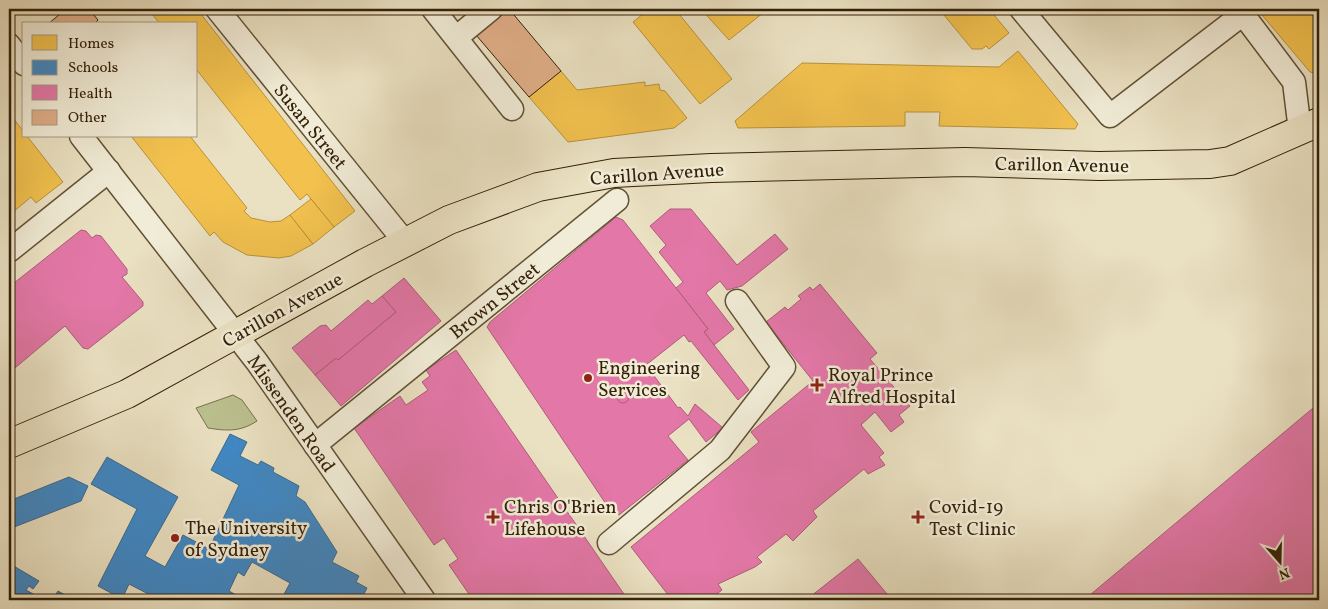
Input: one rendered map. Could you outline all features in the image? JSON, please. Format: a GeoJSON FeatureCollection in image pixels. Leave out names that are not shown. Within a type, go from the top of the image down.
{"type":"FeatureCollection","features":[{"type":"Feature","properties":{"kind":"main road","name":"Carillon Avenue"},"geometry":{"type":"LineString","coordinates":[[9,444],[127,394],[405,242],[449,220],[538,187],[614,173],[712,168],[965,162],[1099,166],[1210,164],[1230,161],[1310,127]]}},
{"type":"Feature","properties":{"kind":"street","name":"Susan Street"},"geometry":{"type":"LineString","coordinates":[[217,9],[405,242]]}},
{"type":"Feature","properties":{"kind":"street"},"geometry":{"type":"LineString","coordinates":[[433,9],[512,109]]}},
{"type":"Feature","properties":{"kind":"street"},"geometry":{"type":"LineString","coordinates":[[457,37],[491,9]]}},
{"type":"Feature","properties":{"kind":"street"},"geometry":{"type":"LineString","coordinates":[[1021,9],[1110,116],[1241,11],[1294,82],[1310,127]]}},
{"type":"Feature","properties":{"kind":"street"},"geometry":{"type":"LineString","coordinates":[[9,45],[22,61]]}},
{"type":"Feature","properties":{"kind":"street","name":"Missenden Road"},"geometry":{"type":"LineString","coordinates":[[83,138],[236,334],[424,600]]}},
{"type":"Feature","properties":{"kind":"street"},"geometry":{"type":"LineString","coordinates":[[9,250],[108,170]]}},
{"type":"Feature","properties":{"kind":"street","name":"Brown Street"},"geometry":{"type":"LineString","coordinates":[[315,445],[617,200]]}},
{"type":"Feature","properties":{"kind":"street"},"geometry":{"type":"LineString","coordinates":[[609,543],[720,450],[784,367],[736,301]]}},
{"type":"Feature","properties":{"kind":"green space"},"geometry":{"type":"Polygon","coordinates":[[[233,395],[242,400],[257,421],[251,425],[233,430],[208,428],[196,408],[233,395]]]}},
{"type":"Feature","properties":{"kind":"building: Homes"},"geometry":{"type":"Polygon","coordinates":[[[148,9],[197,9],[355,211],[334,227],[307,194],[300,200],[198,72],[198,22],[158,22],[148,9]]]}},
{"type":"Feature","properties":{"kind":"building: Homes"},"geometry":{"type":"Polygon","coordinates":[[[649,9],[675,9],[732,79],[700,104],[633,22],[649,9]]]}},
{"type":"Feature","properties":{"kind":"building: Homes"},"geometry":{"type":"Polygon","coordinates":[[[701,9],[768,9],[729,40],[701,9]]]}},
{"type":"Feature","properties":{"kind":"building: Homes"},"geometry":{"type":"Polygon","coordinates":[[[939,9],[989,9],[1009,33],[989,49],[986,46],[982,49],[972,49],[939,9]]]}},
{"type":"Feature","properties":{"kind":"building: Homes"},"geometry":{"type":"Polygon","coordinates":[[[1257,9],[1319,9],[1319,74],[1310,72],[1257,9]]]}},
{"type":"Feature","properties":{"kind":"building: Homes"},"geometry":{"type":"Polygon","coordinates":[[[1018,51],[1078,124],[1075,129],[939,126],[940,112],[905,112],[905,126],[738,128],[735,121],[802,63],[999,67],[1018,51]]]}},
{"type":"Feature","properties":{"kind":"building: Homes"},"geometry":{"type":"Polygon","coordinates":[[[561,71],[577,90],[645,82],[645,86],[659,84],[660,90],[665,91],[687,118],[674,128],[568,142],[529,97],[561,71]]]}},
{"type":"Feature","properties":{"kind":"building: Homes"},"geometry":{"type":"Polygon","coordinates":[[[9,113],[22,129],[22,138],[29,138],[63,182],[36,203],[31,197],[12,213],[9,209],[9,113]]]}},
{"type":"Feature","properties":{"kind":"building: Homes"},"geometry":{"type":"Polygon","coordinates":[[[133,138],[192,138],[247,208],[244,211],[251,218],[270,222],[281,221],[290,215],[313,244],[291,256],[279,258],[247,255],[223,242],[214,232],[210,236],[133,138]]]}},
{"type":"Feature","properties":{"kind":"building: Homes"},"geometry":{"type":"Polygon","coordinates":[[[311,199],[334,227],[313,244],[290,215],[311,199]]]}},
{"type":"Feature","properties":{"kind":"building: Schools"},"geometry":{"type":"Polygon","coordinates":[[[230,434],[247,442],[240,456],[258,465],[261,461],[274,468],[273,472],[299,486],[296,496],[305,502],[337,552],[332,562],[359,576],[356,582],[367,588],[361,600],[281,600],[290,583],[252,562],[244,576],[238,572],[229,591],[238,596],[237,600],[160,600],[129,584],[122,599],[98,586],[137,509],[91,484],[107,457],[178,497],[145,556],[165,567],[183,535],[209,549],[239,485],[211,470],[230,434]]]}},
{"type":"Feature","properties":{"kind":"building: Schools"},"geometry":{"type":"Polygon","coordinates":[[[69,477],[88,486],[81,501],[9,529],[9,501],[69,477]]]}},
{"type":"Feature","properties":{"kind":"building: Schools"},"geometry":{"type":"Polygon","coordinates":[[[12,565],[39,581],[33,589],[29,586],[26,590],[44,600],[9,600],[9,571],[12,565]]]}},
{"type":"Feature","properties":{"kind":"building: Schools"},"geometry":{"type":"Polygon","coordinates":[[[58,591],[74,600],[52,600],[58,591]]]}},
{"type":"Feature","properties":{"kind":"building: Health"},"geometry":{"type":"Polygon","coordinates":[[[670,209],[691,209],[737,265],[775,234],[788,249],[742,286],[727,290],[720,281],[706,293],[734,329],[714,345],[704,332],[708,329],[676,288],[683,282],[659,252],[666,245],[650,226],[670,209]]]}},
{"type":"Feature","properties":{"kind":"building: Health","name":"Engineering Services"},"geometry":{"type":"Polygon","coordinates":[[[616,217],[623,220],[708,329],[704,332],[749,390],[738,400],[691,341],[689,342],[684,335],[646,365],[678,408],[680,407],[688,416],[695,404],[723,428],[706,442],[689,419],[668,436],[688,460],[619,515],[610,510],[487,327],[490,322],[616,217]]]}},
{"type":"Feature","properties":{"kind":"building: Health"},"geometry":{"type":"Polygon","coordinates":[[[81,230],[86,231],[92,238],[96,235],[101,236],[127,269],[127,274],[122,277],[143,302],[143,306],[88,349],[83,348],[65,326],[9,373],[9,287],[81,230]]]}},
{"type":"Feature","properties":{"kind":"building: Health"},"geometry":{"type":"Polygon","coordinates":[[[404,278],[441,321],[341,406],[315,375],[336,358],[338,360],[396,312],[382,296],[404,278]]]}},
{"type":"Feature","properties":{"kind":"building: Health"},"geometry":{"type":"Polygon","coordinates":[[[820,284],[877,353],[870,359],[910,406],[899,415],[904,422],[891,432],[875,412],[861,425],[884,453],[879,457],[885,465],[868,474],[864,469],[813,511],[817,517],[793,541],[786,534],[757,557],[762,562],[718,584],[722,590],[709,600],[672,600],[631,547],[759,442],[751,432],[813,381],[766,322],[785,307],[788,310],[801,299],[798,296],[810,287],[813,290],[820,284]]]}},
{"type":"Feature","properties":{"kind":"building: Health"},"geometry":{"type":"Polygon","coordinates":[[[382,296],[396,312],[338,360],[336,358],[315,375],[292,348],[320,326],[326,325],[331,331],[368,300],[372,304],[382,296]]]}},
{"type":"Feature","properties":{"kind":"building: Health","name":"Chris O'Brien Lifehouse"},"geometry":{"type":"Polygon","coordinates":[[[456,350],[628,600],[473,600],[449,565],[458,559],[444,538],[434,545],[354,428],[400,396],[406,405],[428,390],[422,382],[430,376],[426,370],[456,350]]]}},
{"type":"Feature","properties":{"kind":"building: Health"},"geometry":{"type":"Polygon","coordinates":[[[621,391],[625,391],[629,397],[625,403],[621,403],[617,399],[617,395],[621,391]]]}},
{"type":"Feature","properties":{"kind":"building: Health"},"geometry":{"type":"Polygon","coordinates":[[[1319,403],[1319,600],[1084,600],[1319,403]]]}},
{"type":"Feature","properties":{"kind":"building: Health"},"geometry":{"type":"Polygon","coordinates":[[[858,559],[892,600],[806,600],[858,559]]]}},
{"type":"Feature","properties":{"kind":"building: Other"},"geometry":{"type":"Polygon","coordinates":[[[66,9],[89,9],[98,20],[96,22],[50,22],[66,9]]]}},
{"type":"Feature","properties":{"kind":"building: Other"},"geometry":{"type":"Polygon","coordinates":[[[509,9],[561,71],[529,97],[476,35],[509,9]]]}},
{"type":"Feature","properties":{"kind":"place","name":"Engineering Services"},"geometry":{"type":"Point","coordinates":[588,378]}},
{"type":"Feature","properties":{"kind":"place","name":"Royal Prince Alfred Hospital"},"geometry":{"type":"Point","coordinates":[817,385]}},
{"type":"Feature","properties":{"kind":"place","name":"Chris O'Brien Lifehouse"},"geometry":{"type":"Point","coordinates":[493,517]}},
{"type":"Feature","properties":{"kind":"place","name":"Covid-19 Test Clinic"},"geometry":{"type":"Point","coordinates":[918,517]}},
{"type":"Feature","properties":{"kind":"place","name":"The University of Sydney"},"geometry":{"type":"Point","coordinates":[175,538]}}]}
